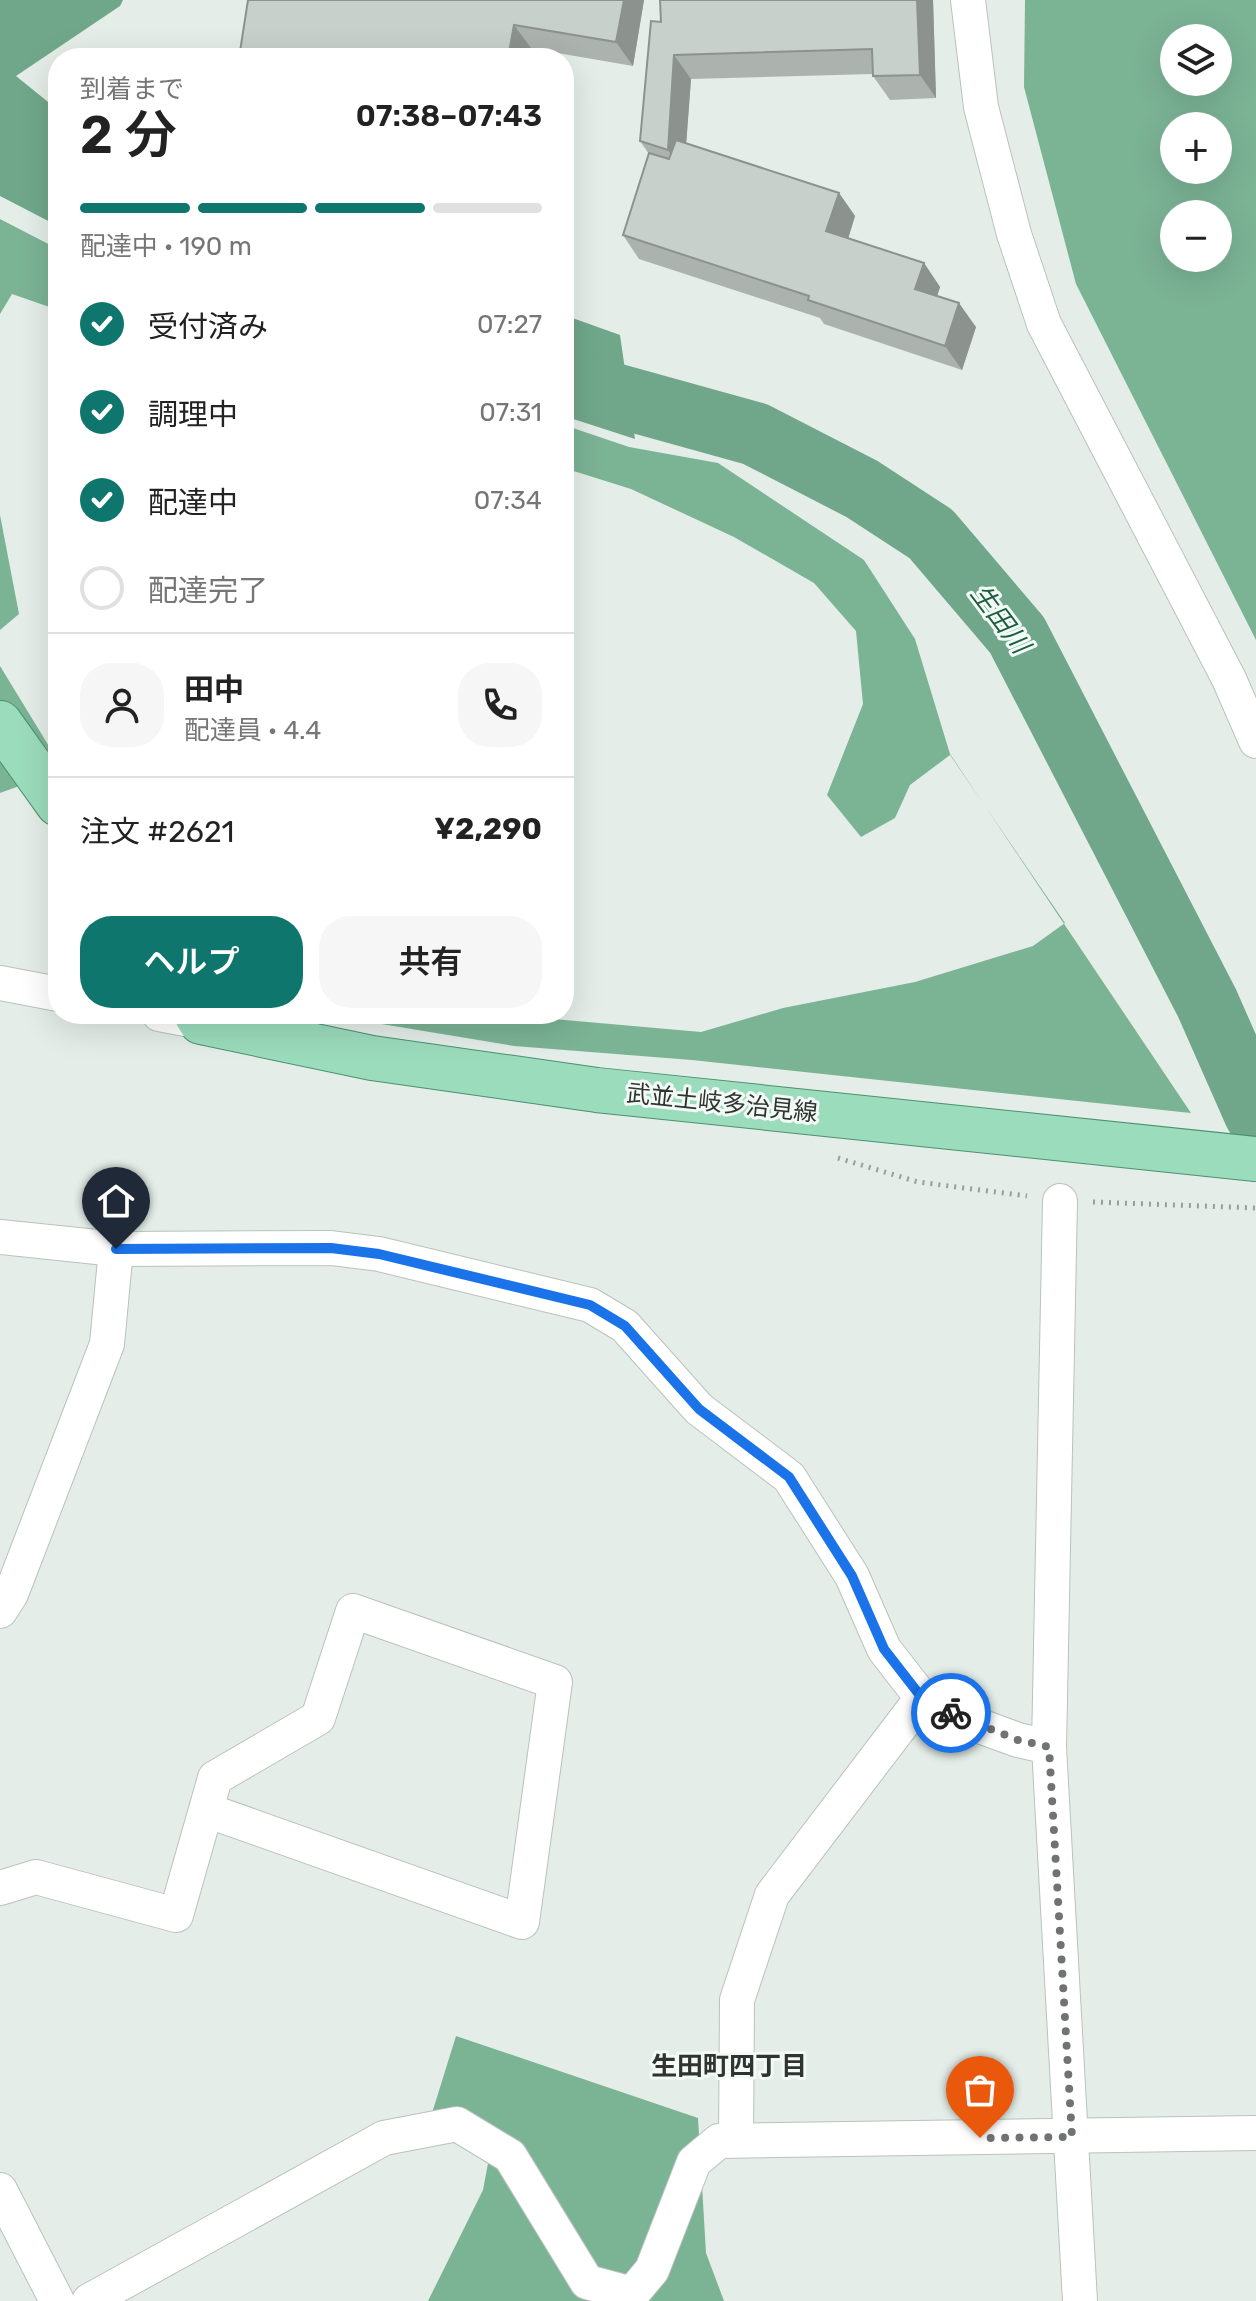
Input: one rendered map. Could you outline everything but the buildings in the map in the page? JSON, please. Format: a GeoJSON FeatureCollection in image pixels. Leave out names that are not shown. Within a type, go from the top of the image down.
{"type":"FeatureCollection","features":[{"type":"Feature","properties":{"kind":"main road"},"geometry":{"type":"LineString","coordinates":[[0,723],[48,790]]}},
{"type":"Feature","properties":{"kind":"main road","name":"武並土岐多治見線"},"geometry":{"type":"LineString","coordinates":[[217,1024],[372,1058],[597,1090],[1163,1152],[1256,1159]]}},
{"type":"Feature","properties":{"kind":"street"},"geometry":{"type":"LineString","coordinates":[[968,0],[981,107],[1014,234],[1044,324],[1229,679],[1256,741]]}},
{"type":"Feature","properties":{"kind":"street"},"geometry":{"type":"LineString","coordinates":[[0,983],[48,992]]}},
{"type":"Feature","properties":{"kind":"street"},"geometry":{"type":"LineString","coordinates":[[1060,1201],[1049,1747],[1080,2301]]}},
{"type":"Feature","properties":{"kind":"street"},"geometry":{"type":"LineString","coordinates":[[0,1237],[116,1249],[343,1249],[379,1254],[590,1305],[625,1326],[699,1409],[789,1477],[852,1576],[884,1649],[922,1698],[966,1721],[1018,1740],[1049,1747]]}},
{"type":"Feature","properties":{"kind":"street"},"geometry":{"type":"LineString","coordinates":[[0,1611],[11,1594],[107,1344],[116,1249]]}},
{"type":"Feature","properties":{"kind":"street"},"geometry":{"type":"LineString","coordinates":[[0,1888],[36,1877],[176,1915],[215,1778],[318,1718],[353,1611],[555,1682],[522,1922],[206,1810]]}},
{"type":"Feature","properties":{"kind":"street"},"geometry":{"type":"LineString","coordinates":[[736,2140],[737,2000],[772,1895],[922,1698]]}},
{"type":"Feature","properties":{"kind":"street"},"geometry":{"type":"LineString","coordinates":[[89,2301],[384,2138],[457,2124],[510,2156],[587,2282],[632,2294],[652,2270],[694,2162],[719,2141],[1256,2133]]}},
{"type":"Feature","properties":{"kind":"street"},"geometry":{"type":"LineString","coordinates":[[0,2190],[57,2301]]}},
{"type":"Feature","properties":{"kind":"path"},"geometry":{"type":"LineString","coordinates":[[834,1157],[918,1182],[1060,1201],[1256,1208]]}},
{"type":"Feature","properties":{"kind":"shaded area"},"geometry":{"type":"Polygon","coordinates":[[[0,0],[123,0],[120,6],[58,48],[48,48],[48,54],[16,76],[48,102],[48,221],[0,196],[0,0]]]}},
{"type":"Feature","properties":{"kind":"shaded area"},"geometry":{"type":"Polygon","coordinates":[[[1025,0],[1256,0],[1256,640],[1076,284],[1024,87],[1025,0]]]}},
{"type":"Feature","properties":{"kind":"shaded area"},"geometry":{"type":"Polygon","coordinates":[[[0,219],[48,244],[48,307],[12,294],[0,314],[0,219]]]}},
{"type":"Feature","properties":{"kind":"shaded area"},"geometry":{"type":"Polygon","coordinates":[[[574,319],[620,335],[635,439],[574,419],[574,319]]]}},
{"type":"Feature","properties":{"kind":"shaded area"},"geometry":{"type":"Polygon","coordinates":[[[574,428],[629,447],[718,463],[864,560],[915,639],[950,754],[985,806],[950,755],[910,785],[895,818],[861,837],[827,795],[863,704],[856,631],[814,583],[734,537],[631,489],[574,471],[574,428]]]}},
{"type":"Feature","properties":{"kind":"shaded area"},"geometry":{"type":"Polygon","coordinates":[[[0,515],[19,614],[0,630],[0,515]]]}},
{"type":"Feature","properties":{"kind":"shaded area"},"geometry":{"type":"Polygon","coordinates":[[[0,666],[48,745],[48,776],[0,793],[0,666]]]}},
{"type":"Feature","properties":{"kind":"shaded area"},"geometry":{"type":"Polygon","coordinates":[[[985,806],[1065,923],[1064,924],[985,806]]]}},
{"type":"Feature","properties":{"kind":"shaded area"},"geometry":{"type":"Polygon","coordinates":[[[1064,924],[1191,1113],[692,1060],[514,1046],[381,1024],[574,1024],[574,1021],[701,1032],[783,1008],[915,982],[1033,946],[1064,924]]]}},
{"type":"Feature","properties":{"kind":"shaded area"},"geometry":{"type":"Polygon","coordinates":[[[456,2036],[698,2118],[706,2253],[724,2301],[428,2301],[483,2190],[490,2153],[453,2142],[423,2142],[456,2036]]]}},
{"type":"Feature","properties":{"kind":"waterway","name":"生田川"},"geometry":{"type":"LineString","coordinates":[[574,384],[755,434],[862,489],[931,534],[1017,635],[1207,1003],[1256,1114]]}},
{"type":"Feature","properties":{"kind":"way so far"},"geometry":{"type":"LineString","coordinates":[[951,1713],[1018,1740],[1049,1747],[1072,2137],[980,2138]]}},
{"type":"Feature","properties":{"kind":"district","name":"生田町四丁目"},"geometry":{"type":"Point","coordinates":[729,2066]}},
{"type":"Feature","properties":{"kind":"route"},"geometry":{"type":"LineString","coordinates":[[116,1249],[331,1248],[379,1254],[590,1305],[625,1326],[699,1409],[719,1421],[789,1477],[852,1576],[884,1649],[922,1698],[951,1713]]}}]}
